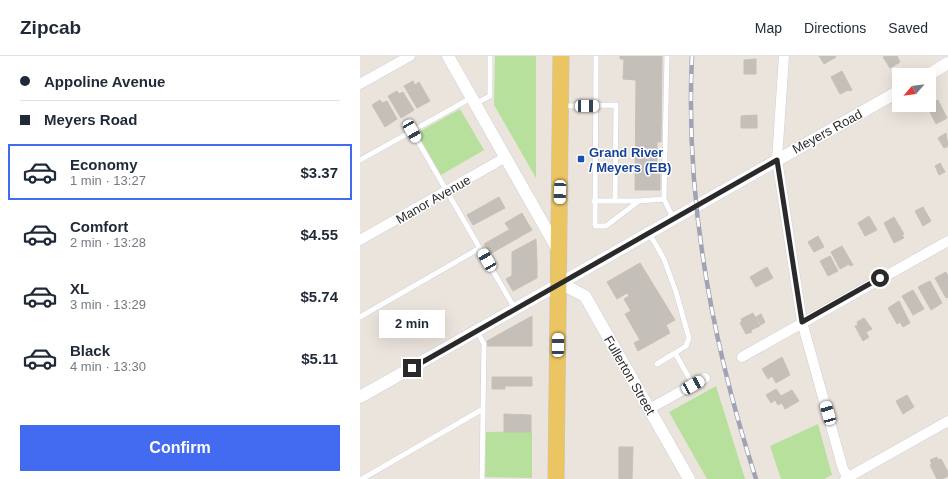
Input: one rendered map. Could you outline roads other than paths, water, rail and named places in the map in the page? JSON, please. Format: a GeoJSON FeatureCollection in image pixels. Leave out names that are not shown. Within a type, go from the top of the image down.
{"type":"FeatureCollection","features":[{"type":"Feature","properties":{"kind":"main road"},"geometry":{"type":"LineString","coordinates":[[556,479],[560,283],[561,56]]}},
{"type":"Feature","properties":{"kind":"street"},"geometry":{"type":"LineString","coordinates":[[360,84],[410,56]]}},
{"type":"Feature","properties":{"kind":"street"},"geometry":{"type":"LineString","coordinates":[[448,56],[559,251]]}},
{"type":"Feature","properties":{"kind":"street"},"geometry":{"type":"LineString","coordinates":[[784,56],[777,160],[802,322],[847,478],[948,421]]}},
{"type":"Feature","properties":{"kind":"street"},"geometry":{"type":"LineString","coordinates":[[936,71],[948,64]]}},
{"type":"Feature","properties":{"kind":"street","name":"Meyers Road"},"geometry":{"type":"LineString","coordinates":[[360,398],[673,218],[892,95]]}},
{"type":"Feature","properties":{"kind":"street","name":"Manor Avenue"},"geometry":{"type":"LineString","coordinates":[[360,240],[506,157]]}},
{"type":"Feature","properties":{"kind":"street"},"geometry":{"type":"LineString","coordinates":[[742,357],[948,241]]}},
{"type":"Feature","properties":{"kind":"street","name":"Fullerton Street"},"geometry":{"type":"LineString","coordinates":[[560,283],[585,296],[689,479]]}},
{"type":"Feature","properties":{"kind":"street"},"geometry":{"type":"LineString","coordinates":[[649,409],[705,378]]}},
{"type":"Feature","properties":{"kind":"lane"},"geometry":{"type":"LineString","coordinates":[[360,160],[412,131],[474,101],[490,96],[490,56]]}},
{"type":"Feature","properties":{"kind":"lane"},"geometry":{"type":"LineString","coordinates":[[596,56],[595,226],[606,226],[639,201]]}},
{"type":"Feature","properties":{"kind":"lane"},"geometry":{"type":"LineString","coordinates":[[667,56],[664,199],[673,218]]}},
{"type":"Feature","properties":{"kind":"lane"},"geometry":{"type":"LineString","coordinates":[[561,106],[616,105],[615,201]]}},
{"type":"Feature","properties":{"kind":"lane"},"geometry":{"type":"LineString","coordinates":[[412,131],[515,309]]}},
{"type":"Feature","properties":{"kind":"lane"},"geometry":{"type":"LineString","coordinates":[[594,201],[639,201],[664,199]]}},
{"type":"Feature","properties":{"kind":"lane"},"geometry":{"type":"LineString","coordinates":[[649,232],[664,259],[689,338],[686,346],[657,364]]}},
{"type":"Feature","properties":{"kind":"lane"},"geometry":{"type":"LineString","coordinates":[[360,317],[480,248]]}},
{"type":"Feature","properties":{"kind":"lane"},"geometry":{"type":"LineString","coordinates":[[477,330],[484,344],[482,479]]}},
{"type":"Feature","properties":{"kind":"lane"},"geometry":{"type":"LineString","coordinates":[[675,353],[693,385]]}},
{"type":"Feature","properties":{"kind":"lane"},"geometry":{"type":"LineString","coordinates":[[362,479],[483,409]]}},
{"type":"Feature","properties":{"kind":"railway"},"geometry":{"type":"LineString","coordinates":[[692,56],[691,110],[693,163],[705,270],[726,376],[756,479]]}},
{"type":"Feature","properties":{"kind":"place","name":"Grand River / Meyers (EB)"},"geometry":{"type":"Point","coordinates":[581,159]}}]}
